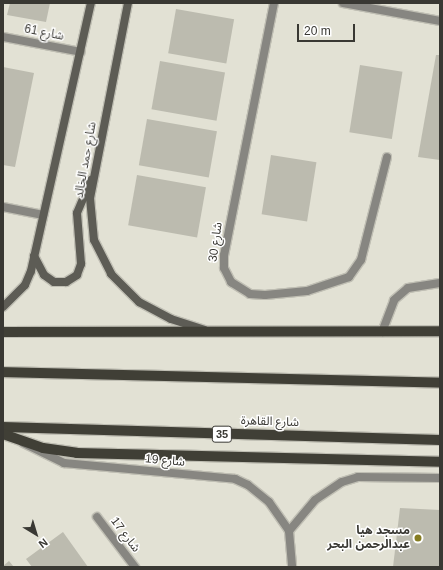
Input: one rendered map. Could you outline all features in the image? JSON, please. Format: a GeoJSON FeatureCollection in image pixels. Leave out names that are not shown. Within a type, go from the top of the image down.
{"type":"FeatureCollection","features":[{"type":"Feature","properties":{"kind":"main road"},"geometry":{"type":"LineString","coordinates":[[3,332],[440,332]]}},
{"type":"Feature","properties":{"kind":"main road"},"geometry":{"type":"LineString","coordinates":[[3,372],[440,383]]}},
{"type":"Feature","properties":{"kind":"main road","name":"شارع القاهرة"},"geometry":{"type":"LineString","coordinates":[[3,427],[440,440]]}},
{"type":"Feature","properties":{"kind":"main road"},"geometry":{"type":"LineString","coordinates":[[3,434],[22,442],[77,453],[440,462]]}},
{"type":"Feature","properties":{"kind":"street"},"geometry":{"type":"LineString","coordinates":[[3,306],[25,285],[34,256],[91,3]]}},
{"type":"Feature","properties":{"kind":"street","name":"شارع حمد الخالد"},"geometry":{"type":"LineString","coordinates":[[128,3],[93,177],[90,198],[94,240],[111,274],[139,302],[156,312],[211,332]]}},
{"type":"Feature","properties":{"kind":"street","name":"شارع 30"},"geometry":{"type":"LineString","coordinates":[[274,3],[224,255],[224,268],[231,282],[250,294],[265,295],[307,291],[349,277],[361,260],[387,157]]}},
{"type":"Feature","properties":{"kind":"street"},"geometry":{"type":"LineString","coordinates":[[343,3],[367,5],[440,21]]}},
{"type":"Feature","properties":{"kind":"street","name":"شارع 61"},"geometry":{"type":"LineString","coordinates":[[3,37],[81,52]]}},
{"type":"Feature","properties":{"kind":"street"},"geometry":{"type":"LineString","coordinates":[[34,256],[44,275],[54,282],[66,282],[77,275],[81,264],[77,213],[93,177]]}},
{"type":"Feature","properties":{"kind":"street"},"geometry":{"type":"LineString","coordinates":[[3,207],[43,214]]}},
{"type":"Feature","properties":{"kind":"street"},"geometry":{"type":"LineString","coordinates":[[382,332],[394,300],[408,288],[440,283]]}},
{"type":"Feature","properties":{"kind":"street","name":"شارع 19"},"geometry":{"type":"LineString","coordinates":[[22,442],[42,455],[70,464],[235,479],[259,492],[289,531]]}},
{"type":"Feature","properties":{"kind":"street"},"geometry":{"type":"LineString","coordinates":[[292,567],[289,531],[315,500],[342,482],[358,477],[440,478]]}},
{"type":"Feature","properties":{"kind":"street","name":"شارع 17"},"geometry":{"type":"LineString","coordinates":[[97,517],[135,567]]}},
{"type":"Feature","properties":{"kind":"building"},"geometry":{"type":"Polygon","coordinates":[[[10,3],[50,3],[46,22],[7,15],[10,3]]]}},
{"type":"Feature","properties":{"kind":"building"},"geometry":{"type":"Polygon","coordinates":[[[176,9],[234,19],[226,64],[168,53],[176,9]]]}},
{"type":"Feature","properties":{"kind":"building"},"geometry":{"type":"Polygon","coordinates":[[[436,55],[440,55],[440,160],[418,157],[436,55]]]}},
{"type":"Feature","properties":{"kind":"building"},"geometry":{"type":"Polygon","coordinates":[[[160,61],[225,72],[216,121],[151,109],[160,61]]]}},
{"type":"Feature","properties":{"kind":"building"},"geometry":{"type":"Polygon","coordinates":[[[360,65],[402,72],[392,139],[349,132],[360,65]]]}},
{"type":"Feature","properties":{"kind":"building"},"geometry":{"type":"Polygon","coordinates":[[[3,67],[34,73],[15,167],[3,165],[3,67]]]}},
{"type":"Feature","properties":{"kind":"building"},"geometry":{"type":"Polygon","coordinates":[[[147,119],[217,131],[209,178],[139,165],[147,119]]]}},
{"type":"Feature","properties":{"kind":"building"},"geometry":{"type":"Polygon","coordinates":[[[271,155],[316,162],[307,221],[262,214],[271,155]]]}},
{"type":"Feature","properties":{"kind":"building"},"geometry":{"type":"Polygon","coordinates":[[[137,175],[206,187],[197,237],[128,225],[137,175]]]}},
{"type":"Feature","properties":{"kind":"building","name":"مسجد هيا عبدالرحمن البحر"},"geometry":{"type":"Polygon","coordinates":[[[400,508],[440,510],[440,567],[393,567],[400,508]]]}},
{"type":"Feature","properties":{"kind":"building"},"geometry":{"type":"Polygon","coordinates":[[[63,532],[88,567],[32,567],[26,559],[63,532]]]}},
{"type":"Feature","properties":{"kind":"building"},"geometry":{"type":"Polygon","coordinates":[[[9,561],[14,567],[3,567],[3,566],[9,561]]]}},
{"type":"Feature","properties":{"kind":"place","name":"مسجد هيا عبدالرحمن البحر"},"geometry":{"type":"Point","coordinates":[418,538]}}]}
